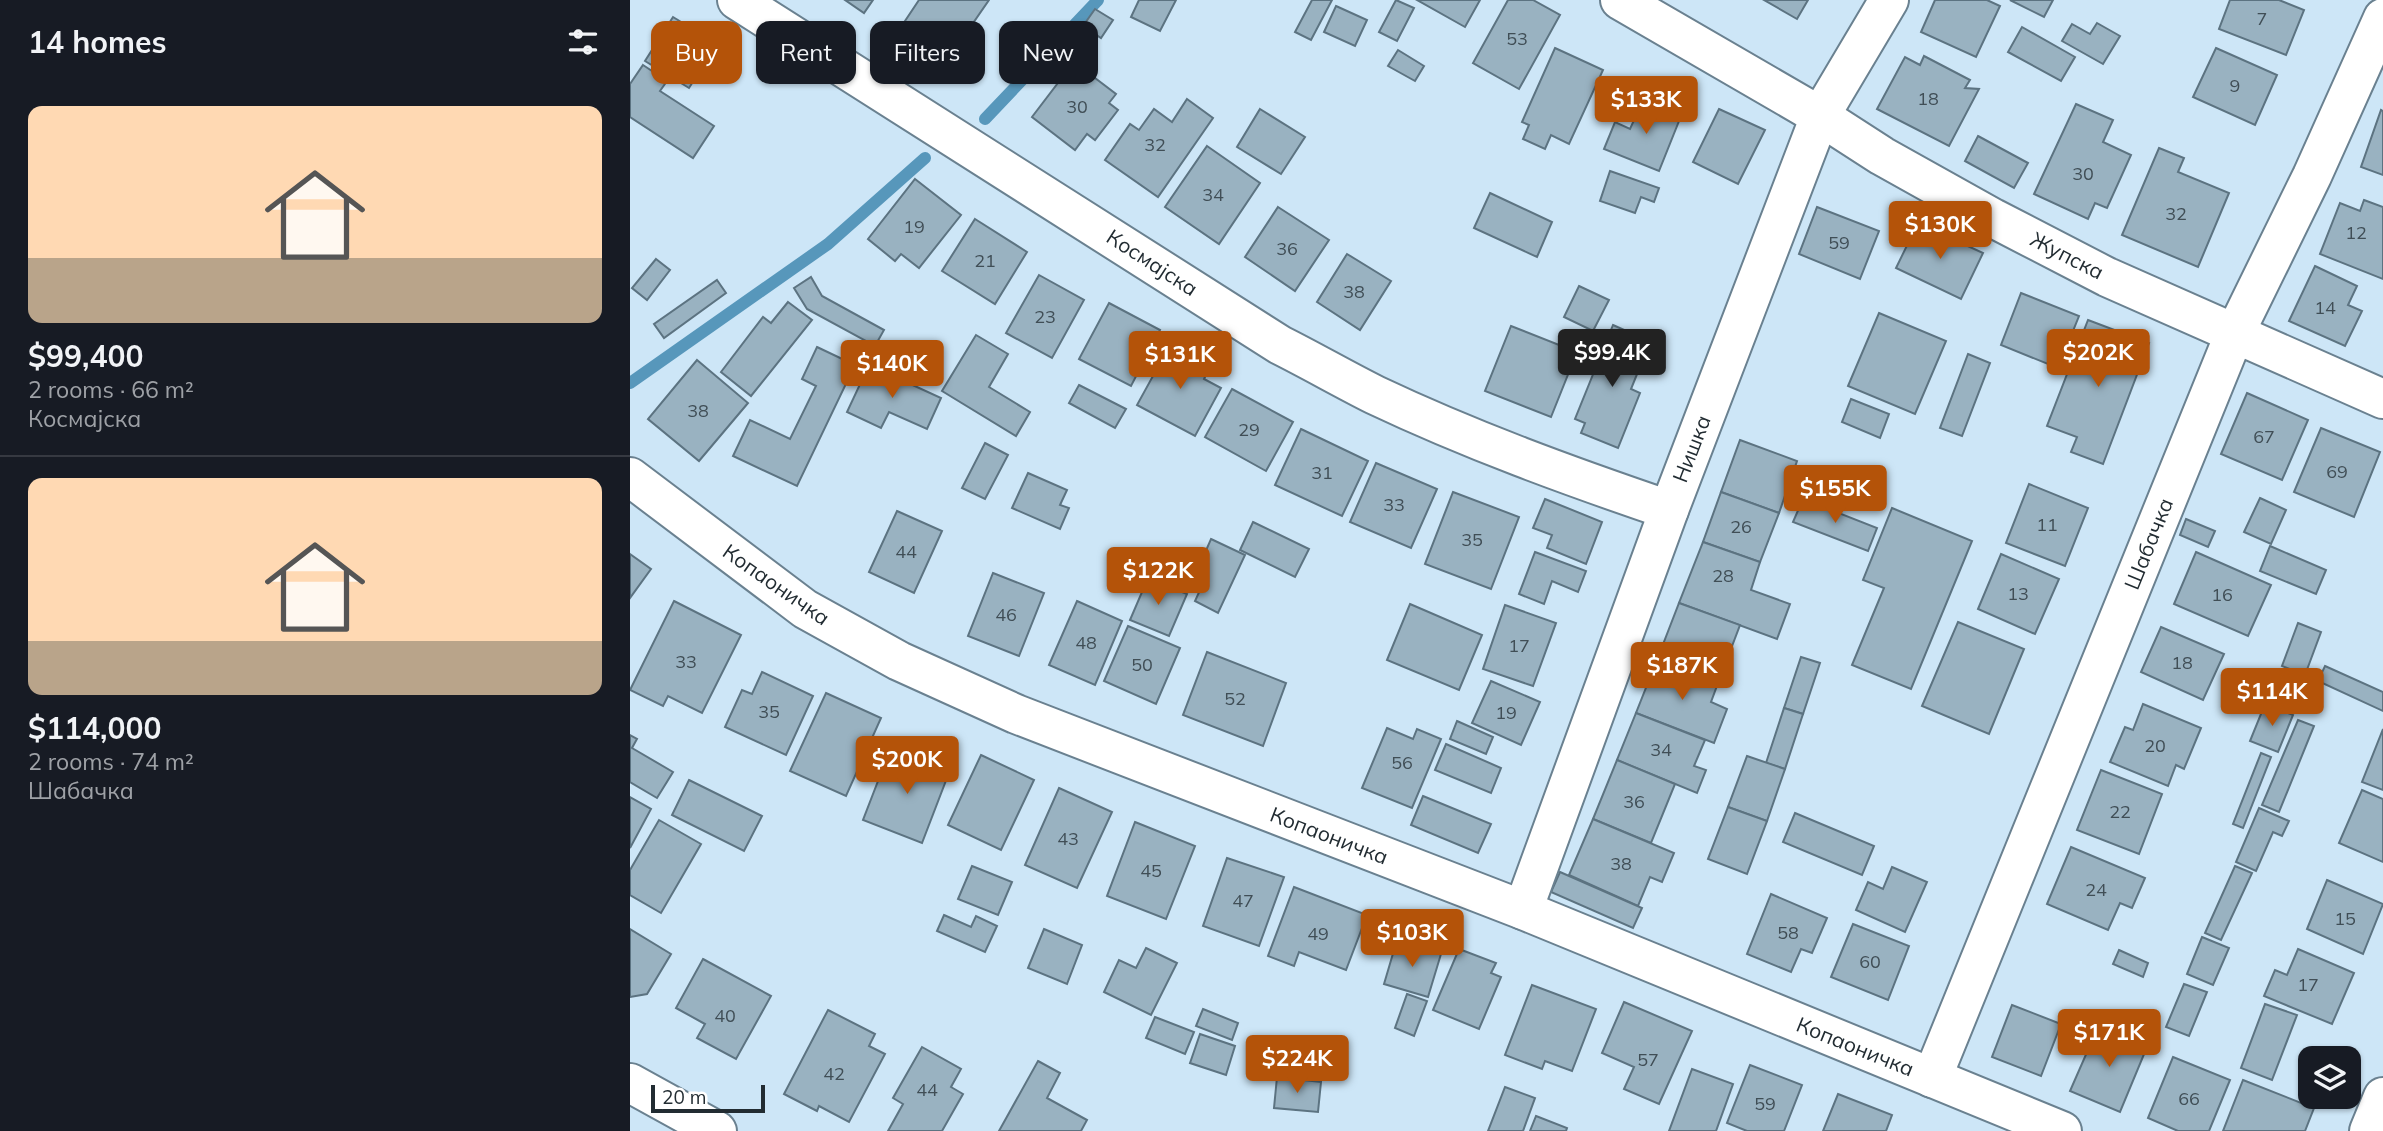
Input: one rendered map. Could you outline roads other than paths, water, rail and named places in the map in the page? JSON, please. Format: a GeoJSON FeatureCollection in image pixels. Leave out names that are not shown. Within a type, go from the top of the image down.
{"type":"FeatureCollection","features":[{"type":"Feature","properties":{"kind":"street","name":"Космајска"},"geometry":{"type":"LineString","coordinates":[[737,0],[1280,345],[1374,394],[1460,431],[1560,472],[1669,510]]}},
{"type":"Feature","properties":{"kind":"street","name":"Жупска"},"geometry":{"type":"LineString","coordinates":[[1620,0],[1820,116],[1882,156],[1993,218],[2107,277],[2383,399]]}},
{"type":"Feature","properties":{"kind":"street","name":"Нишка"},"geometry":{"type":"LineString","coordinates":[[1522,910],[1669,510],[1820,116],[1889,0]]}},
{"type":"Feature","properties":{"kind":"street","name":"Шабачка"},"geometry":{"type":"LineString","coordinates":[[1932,1078],[2234,335],[2312,176],[2383,18]]}},
{"type":"Feature","properties":{"kind":"street","name":"Копаоничка"},"geometry":{"type":"LineString","coordinates":[[630,477],[805,610],[899,661],[1016,715],[1522,910],[2062,1131]]}},
{"type":"Feature","properties":{"kind":"street"},"geometry":{"type":"LineString","coordinates":[[630,1083],[717,1131]]}},
{"type":"Feature","properties":{"kind":"street"},"geometry":{"type":"LineString","coordinates":[[2369,1131],[2383,1097]]}},
{"type":"Feature","properties":{"kind":"waterway"},"geometry":{"type":"LineString","coordinates":[[985,119],[1098,0]]}},
{"type":"Feature","properties":{"kind":"waterway"},"geometry":{"type":"LineString","coordinates":[[630,383],[828,244],[925,158]]}}]}
